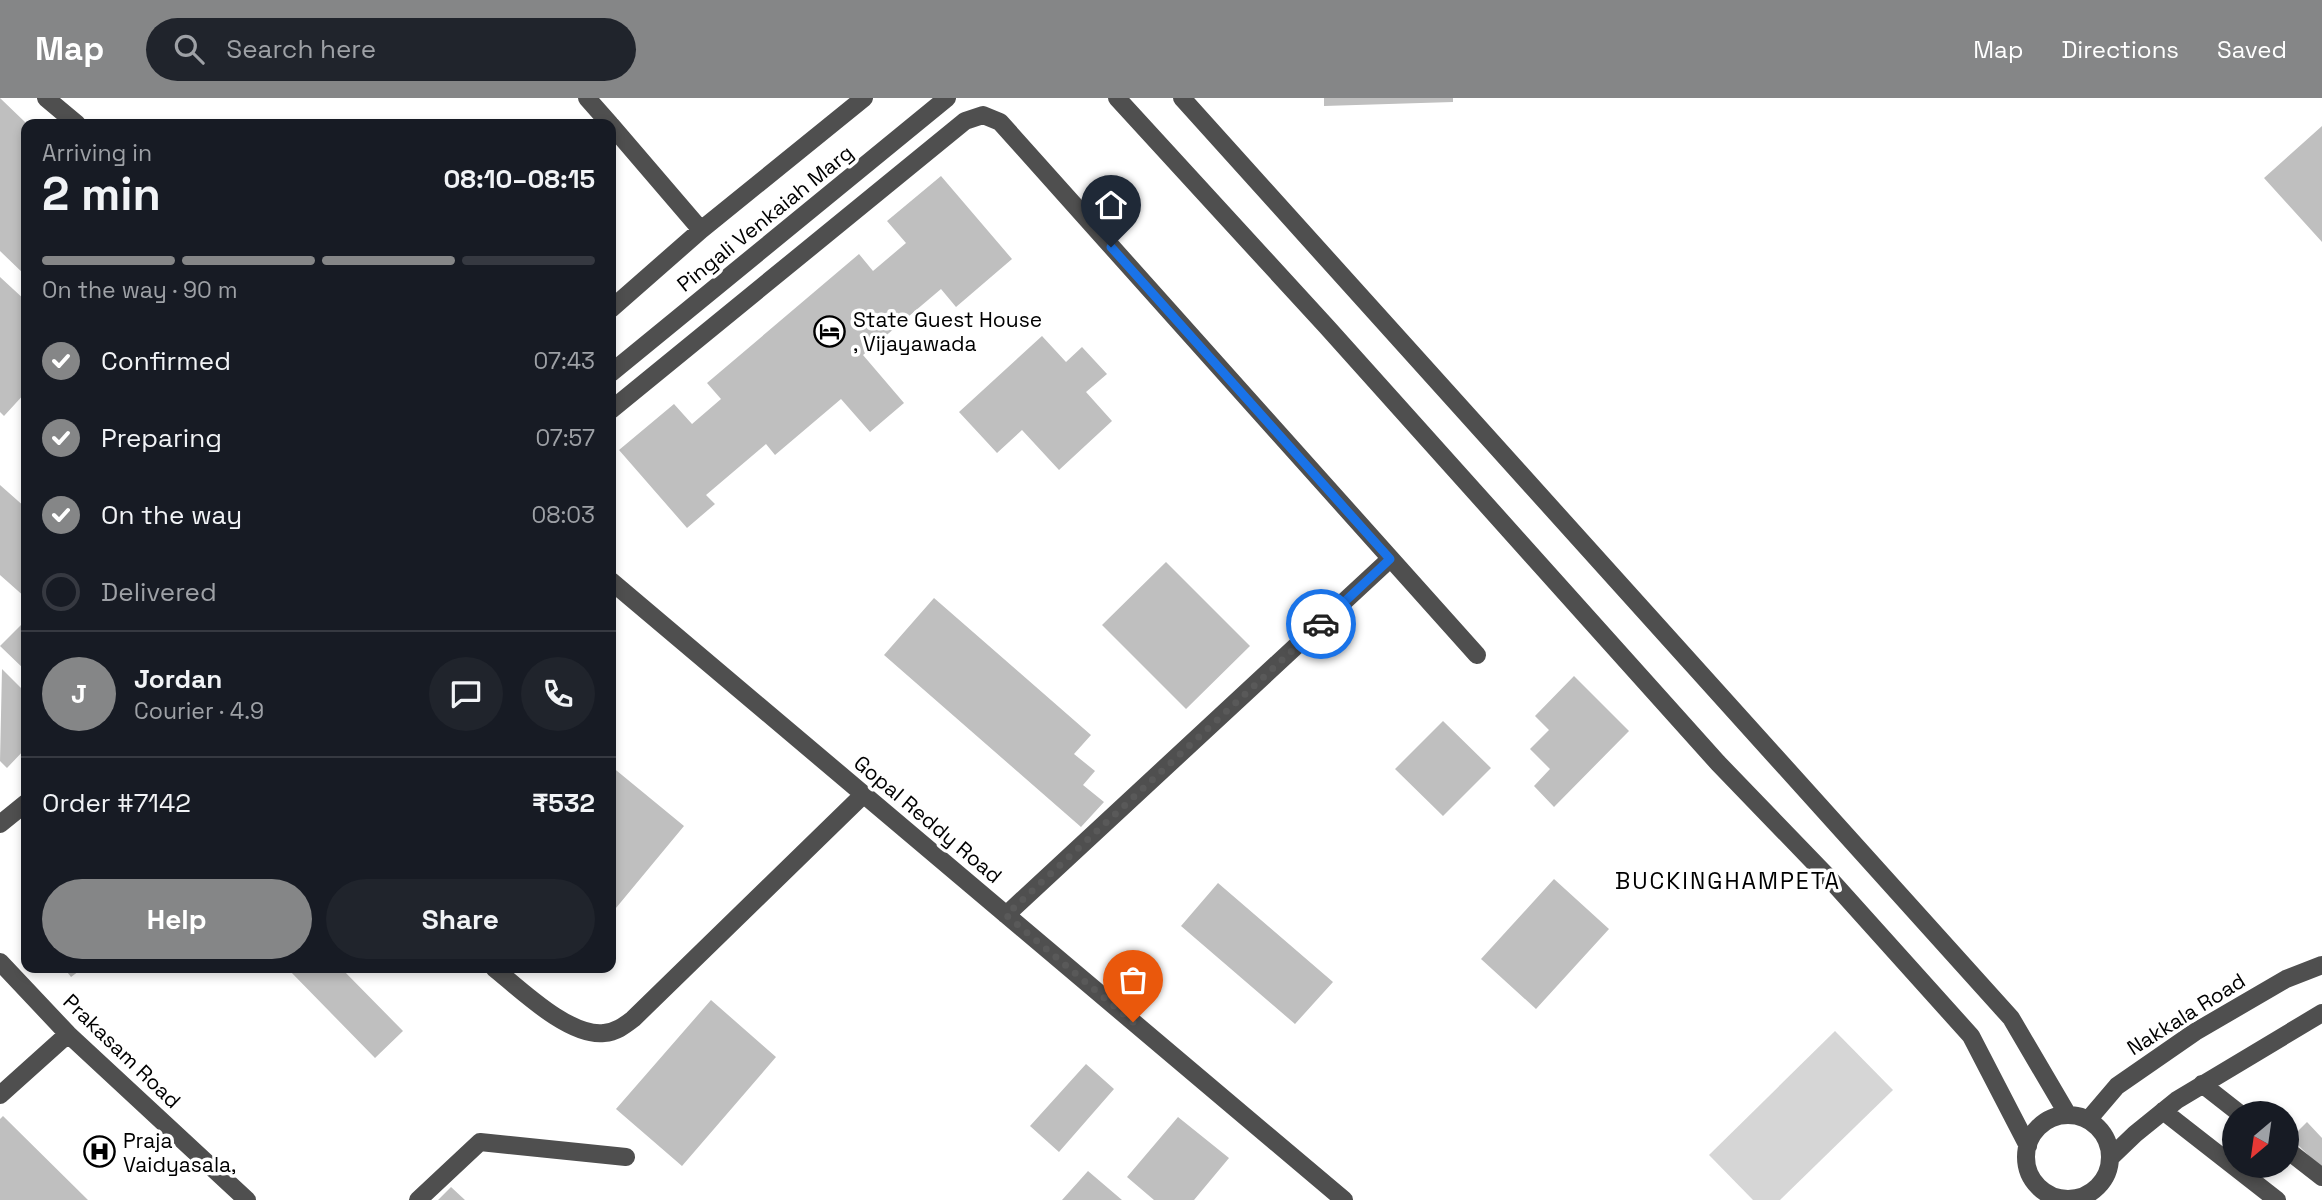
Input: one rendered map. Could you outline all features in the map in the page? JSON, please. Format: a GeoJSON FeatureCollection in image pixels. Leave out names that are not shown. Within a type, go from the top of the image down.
{"type":"FeatureCollection","features":[{"type":"Feature","properties":{"kind":"street"},"geometry":{"type":"LineString","coordinates":[[46,98],[71,119]]}},
{"type":"Feature","properties":{"kind":"street"},"geometry":{"type":"LineString","coordinates":[[587,98],[605,119]]}},
{"type":"Feature","properties":{"kind":"street","name":"Pingali Venkaiah Marg"},"geometry":{"type":"LineString","coordinates":[[616,305],[701,230],[864,98]]}},
{"type":"Feature","properties":{"kind":"street","name":"Pingali Venkaiah Marg"},"geometry":{"type":"LineString","coordinates":[[616,369],[947,98]]}},
{"type":"Feature","properties":{"kind":"street"},"geometry":{"type":"LineString","coordinates":[[1117,98],[1336,337],[1709,753],[1829,878],[1971,1036],[2028,1146]]}},
{"type":"Feature","properties":{"kind":"street"},"geometry":{"type":"LineString","coordinates":[[1182,98],[2011,1018],[2068,1115]]}},
{"type":"Feature","properties":{"kind":"street"},"geometry":{"type":"LineString","coordinates":[[616,406],[965,121],[983,115],[1000,122],[1477,655]]}},
{"type":"Feature","properties":{"kind":"street"},"geometry":{"type":"LineString","coordinates":[[616,132],[701,230]]}},
{"type":"Feature","properties":{"kind":"street"},"geometry":{"type":"LineString","coordinates":[[1006,915],[1390,559]]}},
{"type":"Feature","properties":{"kind":"street","name":"Gopal Reddy Road"},"geometry":{"type":"LineString","coordinates":[[616,585],[1344,1200]]}},
{"type":"Feature","properties":{"kind":"street"},"geometry":{"type":"LineString","coordinates":[[500,973],[557,1018],[585,1031],[602,1034],[618,1030],[643,1009],[863,794]]}},
{"type":"Feature","properties":{"kind":"street"},"geometry":{"type":"LineString","coordinates":[[0,824],[21,807]]}},
{"type":"Feature","properties":{"kind":"street","name":"Prakasam Road"},"geometry":{"type":"LineString","coordinates":[[0,962],[68,1034],[247,1200]]}},
{"type":"Feature","properties":{"kind":"street","name":"Nakkala Road"},"geometry":{"type":"LineString","coordinates":[[2088,1120],[2117,1086],[2195,1032],[2286,979],[2322,965]]}},
{"type":"Feature","properties":{"kind":"street"},"geometry":{"type":"LineString","coordinates":[[2110,1158],[2163,1111],[2202,1084],[2322,1013]]}},
{"type":"Feature","properties":{"kind":"street"},"geometry":{"type":"LineString","coordinates":[[0,1095],[68,1034]]}},
{"type":"Feature","properties":{"kind":"street"},"geometry":{"type":"LineString","coordinates":[[2202,1084],[2224,1101]]}},
{"type":"Feature","properties":{"kind":"street"},"geometry":{"type":"LineString","coordinates":[[2163,1111],[2277,1200]]}},
{"type":"Feature","properties":{"kind":"street"},"geometry":{"type":"LineString","coordinates":[[2068,1115],[2088,1120],[2104,1135],[2109,1147],[2108,1170],[2094,1189],[2072,1199],[2059,1199],[2047,1193],[2029,1174],[2026,1161],[2028,1146],[2032,1134],[2054,1117],[2068,1115]]}},
{"type":"Feature","properties":{"kind":"street"},"geometry":{"type":"LineString","coordinates":[[418,1200],[480,1142],[626,1157]]}},
{"type":"Feature","properties":{"kind":"street"},"geometry":{"type":"LineString","coordinates":[[2300,1160],[2322,1177]]}},
{"type":"Feature","properties":{"kind":"shaded area"},"geometry":{"type":"Polygon","coordinates":[[[1835,1031],[1893,1090],[1780,1200],[1753,1200],[1709,1155],[1835,1031]]]}},
{"type":"Feature","properties":{"kind":"building"},"geometry":{"type":"Polygon","coordinates":[[[0,98],[22,119],[21,271],[0,251],[0,98]]]}},
{"type":"Feature","properties":{"kind":"building"},"geometry":{"type":"Polygon","coordinates":[[[1324,98],[1453,98],[1453,102],[1324,106],[1324,98]]]}},
{"type":"Feature","properties":{"kind":"building"},"geometry":{"type":"Polygon","coordinates":[[[2322,126],[2322,242],[2264,178],[2322,126]]]}},
{"type":"Feature","properties":{"kind":"building","name":"State Guest House , Vijayawada"},"geometry":{"type":"Polygon","coordinates":[[[941,176],[1012,259],[956,307],[941,289],[863,355],[904,403],[870,432],[841,399],[775,455],[766,444],[706,495],[715,504],[687,528],[619,450],[674,404],[692,424],[721,399],[707,383],[859,254],[873,271],[906,243],[887,221],[941,176]]]}},
{"type":"Feature","properties":{"kind":"building"},"geometry":{"type":"Polygon","coordinates":[[[0,277],[21,296],[21,397],[4,416],[0,412],[0,277]]]}},
{"type":"Feature","properties":{"kind":"building"},"geometry":{"type":"Polygon","coordinates":[[[1042,336],[1066,362],[1082,347],[1107,374],[1086,392],[1112,421],[1059,470],[1022,430],[997,453],[959,412],[1042,336]]]}},
{"type":"Feature","properties":{"kind":"building"},"geometry":{"type":"Polygon","coordinates":[[[0,485],[21,504],[21,594],[0,575],[0,485]]]}},
{"type":"Feature","properties":{"kind":"building"},"geometry":{"type":"Polygon","coordinates":[[[1166,562],[1250,646],[1186,709],[1102,625],[1166,562]]]}},
{"type":"Feature","properties":{"kind":"building"},"geometry":{"type":"Polygon","coordinates":[[[934,598],[1091,735],[1074,754],[1095,771],[1083,785],[1104,802],[1081,827],[884,655],[934,598]]]}},
{"type":"Feature","properties":{"kind":"building"},"geometry":{"type":"Polygon","coordinates":[[[21,625],[21,666],[0,646],[21,625]]]}},
{"type":"Feature","properties":{"kind":"building"},"geometry":{"type":"Polygon","coordinates":[[[2,669],[21,688],[21,753],[7,768],[0,761],[2,669]]]}},
{"type":"Feature","properties":{"kind":"building"},"geometry":{"type":"Polygon","coordinates":[[[1574,676],[1629,731],[1554,807],[1534,786],[1550,769],[1530,749],[1549,730],[1535,716],[1574,676]]]}},
{"type":"Feature","properties":{"kind":"building"},"geometry":{"type":"Polygon","coordinates":[[[1443,721],[1491,768],[1443,816],[1395,769],[1443,721]]]}},
{"type":"Feature","properties":{"kind":"building"},"geometry":{"type":"Polygon","coordinates":[[[616,770],[684,826],[616,908],[616,770]]]}},
{"type":"Feature","properties":{"kind":"building"},"geometry":{"type":"Polygon","coordinates":[[[1554,879],[1609,929],[1536,1009],[1481,959],[1554,879]]]}},
{"type":"Feature","properties":{"kind":"building"},"geometry":{"type":"Polygon","coordinates":[[[1218,883],[1333,982],[1295,1024],[1181,926],[1218,883]]]}},
{"type":"Feature","properties":{"kind":"building"},"geometry":{"type":"Polygon","coordinates":[[[292,973],[346,973],[403,1031],[375,1058],[292,973]]]}},
{"type":"Feature","properties":{"kind":"building"},"geometry":{"type":"Polygon","coordinates":[[[711,1000],[776,1057],[682,1166],[616,1109],[711,1000]]]}},
{"type":"Feature","properties":{"kind":"building"},"geometry":{"type":"Polygon","coordinates":[[[1086,1064],[1114,1089],[1059,1152],[1030,1126],[1086,1064]]]}},
{"type":"Feature","properties":{"kind":"building"},"geometry":{"type":"Polygon","coordinates":[[[3,1116],[88,1200],[0,1200],[0,1119],[3,1116]]]}},
{"type":"Feature","properties":{"kind":"building"},"geometry":{"type":"Polygon","coordinates":[[[1178,1117],[1229,1158],[1194,1200],[1154,1200],[1127,1177],[1178,1117]]]}},
{"type":"Feature","properties":{"kind":"building"},"geometry":{"type":"Polygon","coordinates":[[[2307,1122],[2322,1138],[2322,1169],[2300,1147],[2300,1129],[2307,1122]]]}},
{"type":"Feature","properties":{"kind":"building"},"geometry":{"type":"Polygon","coordinates":[[[1088,1171],[1122,1200],[1062,1200],[1088,1171]]]}},
{"type":"Feature","properties":{"kind":"building"},"geometry":{"type":"Polygon","coordinates":[[[451,1187],[465,1200],[438,1200],[451,1187]]]}},
{"type":"Feature","properties":{"kind":"way so far"},"geometry":{"type":"LineString","coordinates":[[1133,1022],[1006,915],[1321,624]]}},
{"type":"Feature","properties":{"kind":"place","name":"State Guest House , Vijayawada"},"geometry":{"type":"Point","coordinates":[830,331]}},
{"type":"Feature","properties":{"kind":"place","name":"Praja Vaidyasala,"},"geometry":{"type":"Point","coordinates":[100,1152]}},
{"type":"Feature","properties":{"kind":"district","name":"BUCKINGHAMPETA"},"geometry":{"type":"Point","coordinates":[1728,881]}},
{"type":"Feature","properties":{"kind":"route"},"geometry":{"type":"LineString","coordinates":[[1111,247],[1390,559],[1321,624]]}}]}
